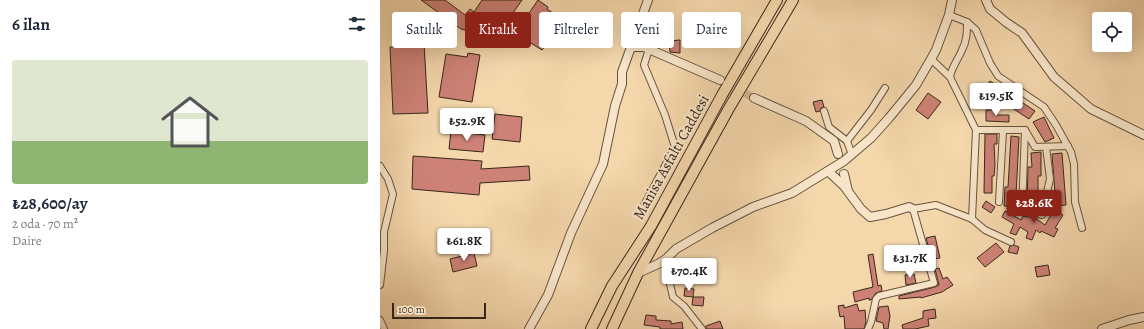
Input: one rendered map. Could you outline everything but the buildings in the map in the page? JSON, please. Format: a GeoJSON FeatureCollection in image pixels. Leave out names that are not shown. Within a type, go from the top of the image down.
{"type":"FeatureCollection","features":[{"type":"Feature","properties":{"kind":"highway","name":"Manisa Asfaltı Caddesi"},"geometry":{"type":"LineString","coordinates":[[591,329],[612,286],[651,226],[722,96],[777,0]]}},
{"type":"Feature","properties":{"kind":"highway","name":"Manisa Asfaltı Caddesi"},"geometry":{"type":"LineString","coordinates":[[612,329],[638,273],[728,110],[793,0]]}},
{"type":"Feature","properties":{"kind":"street"},"geometry":{"type":"LineString","coordinates":[[644,12],[648,0]]}},
{"type":"Feature","properties":{"kind":"street"},"geometry":{"type":"LineString","coordinates":[[638,273],[658,264],[666,259],[676,249],[712,228],[753,207],[792,193],[852,155],[890,118],[916,85],[936,50],[949,15],[952,0]]}},
{"type":"Feature","properties":{"kind":"street"},"geometry":{"type":"LineString","coordinates":[[986,0],[990,9],[1022,33],[1054,77],[1092,109],[1144,135]]}},
{"type":"Feature","properties":{"kind":"street"},"geometry":{"type":"LineString","coordinates":[[949,15],[967,22],[976,30],[990,63],[998,76],[1044,106],[1056,124],[1071,152],[1074,164],[1075,202],[1082,228]]}},
{"type":"Feature","properties":{"kind":"street"},"geometry":{"type":"LineString","coordinates":[[950,77],[952,68],[963,49],[967,37],[967,22]]}},
{"type":"Feature","properties":{"kind":"street"},"geometry":{"type":"LineString","coordinates":[[529,329],[548,295],[571,233],[602,164],[615,106],[622,84],[622,72],[632,48]]}},
{"type":"Feature","properties":{"kind":"street"},"geometry":{"type":"LineString","coordinates":[[641,211],[675,147],[665,115],[644,65],[649,49],[720,80]]}},
{"type":"Feature","properties":{"kind":"street"},"geometry":{"type":"LineString","coordinates":[[931,59],[950,77],[976,130],[972,219]]}},
{"type":"Feature","properties":{"kind":"street"},"geometry":{"type":"LineString","coordinates":[[847,141],[871,110],[885,88]]}},
{"type":"Feature","properties":{"kind":"street"},"geometry":{"type":"LineString","coordinates":[[754,98],[806,120],[834,141],[838,154]]}},
{"type":"Feature","properties":{"kind":"street"},"geometry":{"type":"LineString","coordinates":[[824,111],[829,127],[847,141],[852,155]]}},
{"type":"Feature","properties":{"kind":"street"},"geometry":{"type":"LineString","coordinates":[[976,130],[1025,130]]}},
{"type":"Feature","properties":{"kind":"street"},"geometry":{"type":"LineString","coordinates":[[1025,130],[1035,147],[1068,146]]}},
{"type":"Feature","properties":{"kind":"street"},"geometry":{"type":"LineString","coordinates":[[1025,130],[1022,211],[1042,215],[1046,204],[1046,192],[1050,179],[1046,147]]}},
{"type":"Feature","properties":{"kind":"street"},"geometry":{"type":"LineString","coordinates":[[999,202],[1003,131]]}},
{"type":"Feature","properties":{"kind":"street"},"geometry":{"type":"LineString","coordinates":[[380,166],[388,179],[393,194],[384,232],[384,251],[380,285]]}},
{"type":"Feature","properties":{"kind":"street"},"geometry":{"type":"LineString","coordinates":[[828,171],[861,209],[870,217],[909,207],[913,208],[936,204],[972,219],[985,230],[1011,242]]}},
{"type":"Feature","properties":{"kind":"street"},"geometry":{"type":"LineString","coordinates":[[844,174],[849,194]]}},
{"type":"Feature","properties":{"kind":"street"},"geometry":{"type":"LineString","coordinates":[[868,329],[876,299],[880,296],[934,283],[913,208]]}},
{"type":"Feature","properties":{"kind":"street"},"geometry":{"type":"LineString","coordinates":[[666,259],[672,262],[673,272],[670,284],[673,297],[684,306],[702,329]]}},
{"type":"Feature","properties":{"kind":"street"},"geometry":{"type":"LineString","coordinates":[[1102,329],[1129,320],[1144,317]]}},
{"type":"Feature","properties":{"kind":"street"},"geometry":{"type":"LineString","coordinates":[[380,320],[384,329]]}},
{"type":"Feature","properties":{"kind":"tunnel"},"geometry":{"type":"LineString","coordinates":[[724,82],[754,98]]}}]}
